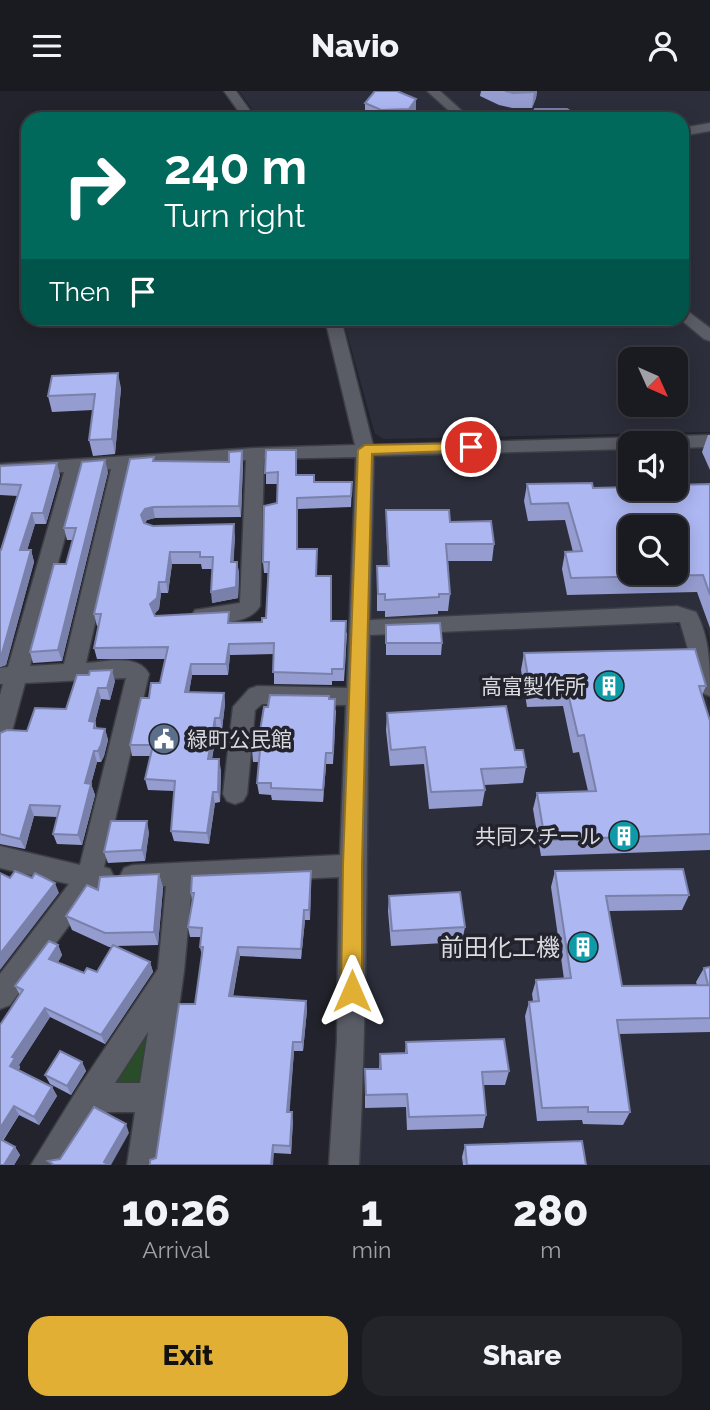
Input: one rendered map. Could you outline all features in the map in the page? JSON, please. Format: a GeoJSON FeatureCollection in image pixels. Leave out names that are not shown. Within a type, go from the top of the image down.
{"type":"FeatureCollection","features":[{"type":"Feature","properties":{"kind":"street"},"geometry":{"type":"LineString","coordinates":[[230,91],[245,112]]}},
{"type":"Feature","properties":{"kind":"street"},"geometry":{"type":"LineString","coordinates":[[433,91],[457,112]]}},
{"type":"Feature","properties":{"kind":"street"},"geometry":{"type":"LineString","coordinates":[[689,131],[710,127]]}},
{"type":"Feature","properties":{"kind":"street"},"geometry":{"type":"LineString","coordinates":[[689,318],[710,336]]}},
{"type":"Feature","properties":{"kind":"street"},"geometry":{"type":"LineString","coordinates":[[335,326],[365,450],[352,865],[351,1041],[344,1165]]}},
{"type":"Feature","properties":{"kind":"street"},"geometry":{"type":"LineString","coordinates":[[688,442],[710,441]]}},
{"type":"Feature","properties":{"kind":"street"},"geometry":{"type":"LineString","coordinates":[[0,470],[255,454],[618,443]]}},
{"type":"Feature","properties":{"kind":"street"},"geometry":{"type":"LineString","coordinates":[[178,616],[243,612],[250,606],[255,454]]}},
{"type":"Feature","properties":{"kind":"street"},"geometry":{"type":"LineString","coordinates":[[73,672],[122,462]]}},
{"type":"Feature","properties":{"kind":"street"},"geometry":{"type":"LineString","coordinates":[[0,735],[9,676],[29,625],[75,465]]}},
{"type":"Feature","properties":{"kind":"street"},"geometry":{"type":"LineString","coordinates":[[229,526],[254,526]]}},
{"type":"Feature","properties":{"kind":"street"},"geometry":{"type":"LineString","coordinates":[[360,628],[677,614],[689,617],[710,687]]}},
{"type":"Feature","properties":{"kind":"street"},"geometry":{"type":"LineString","coordinates":[[0,996],[89,878],[138,674],[131,669],[9,676]]}},
{"type":"Feature","properties":{"kind":"street"},"geometry":{"type":"LineString","coordinates":[[235,794],[244,707],[257,695],[359,697]]}},
{"type":"Feature","properties":{"kind":"street"},"geometry":{"type":"LineString","coordinates":[[0,857],[89,878],[352,865]]}},
{"type":"Feature","properties":{"kind":"street"},"geometry":{"type":"LineString","coordinates":[[142,1165],[171,971],[180,874]]}},
{"type":"Feature","properties":{"kind":"street"},"geometry":{"type":"LineString","coordinates":[[46,1165],[171,971]]}},
{"type":"Feature","properties":{"kind":"street"},"geometry":{"type":"LineString","coordinates":[[89,1097],[152,1098]]}},
{"type":"Feature","properties":{"kind":"shaded area"},"geometry":{"type":"Polygon","coordinates":[[[239,91],[710,91],[710,432],[618,431],[618,434],[384,439],[375,434],[345,326],[689,326],[689,112],[254,112],[239,91]]]}},
{"type":"Feature","properties":{"kind":"shaded area"},"geometry":{"type":"Polygon","coordinates":[[[710,446],[710,640],[707,630],[695,616],[371,624],[374,462],[378,456],[387,453],[618,448],[618,501],[688,501],[688,447],[710,446]]]}},
{"type":"Feature","properties":{"kind":"shaded area"},"geometry":{"type":"Polygon","coordinates":[[[674,623],[687,631],[710,709],[710,1165],[352,1165],[371,636],[674,623]]]}},
{"type":"Feature","properties":{"kind":"green space"},"geometry":{"type":"Polygon","coordinates":[[[152,1025],[140,1086],[111,1084],[152,1025]]]}},
{"type":"Feature","properties":{"kind":"building"},"geometry":{"type":"Polygon","coordinates":[[[375,91],[397,91],[416,99],[409,109],[381,110],[365,103],[375,91]]]}},
{"type":"Feature","properties":{"kind":"building"},"geometry":{"type":"Polygon","coordinates":[[[505,91],[534,91],[513,93],[505,91]]]}},
{"type":"Feature","properties":{"kind":"building"},"geometry":{"type":"Polygon","coordinates":[[[535,109],[567,109],[572,112],[534,112],[535,109]]]}},
{"type":"Feature","properties":{"kind":"building"},"geometry":{"type":"Polygon","coordinates":[[[118,373],[112,439],[89,440],[95,394],[48,396],[52,376],[118,373]]]}},
{"type":"Feature","properties":{"kind":"building"},"geometry":{"type":"Polygon","coordinates":[[[266,450],[296,450],[296,475],[314,475],[314,482],[352,482],[351,496],[297,498],[297,549],[317,549],[316,576],[331,576],[331,621],[346,621],[344,669],[332,669],[332,674],[273,672],[274,643],[229,644],[226,664],[191,664],[185,692],[224,693],[220,718],[215,718],[208,759],[219,759],[218,792],[213,792],[207,833],[171,831],[175,781],[145,779],[153,745],[130,745],[141,698],[149,698],[151,683],[160,683],[168,647],[94,648],[101,614],[94,614],[130,459],[154,457],[153,461],[229,462],[229,452],[242,451],[239,506],[153,507],[145,509],[141,515],[144,523],[153,526],[234,524],[231,562],[237,562],[236,587],[211,592],[213,557],[200,557],[200,552],[170,552],[166,582],[159,582],[157,598],[150,604],[155,616],[229,612],[228,623],[262,622],[262,618],[266,618],[269,562],[263,562],[264,506],[277,503],[278,472],[265,473],[266,450]]]}},
{"type":"Feature","properties":{"kind":"building"},"geometry":{"type":"Polygon","coordinates":[[[105,460],[58,650],[30,652],[54,564],[66,564],[76,528],[64,528],[82,462],[105,460]]]}},
{"type":"Feature","properties":{"kind":"building"},"geometry":{"type":"Polygon","coordinates":[[[57,463],[43,513],[32,513],[20,550],[31,550],[0,654],[0,550],[21,485],[0,484],[0,466],[57,463]]]}},
{"type":"Feature","properties":{"kind":"building"},"geometry":{"type":"Polygon","coordinates":[[[592,483],[593,488],[618,487],[618,501],[688,501],[688,485],[710,484],[710,595],[703,575],[688,575],[688,515],[618,515],[618,577],[571,578],[565,552],[582,551],[568,503],[531,504],[527,484],[592,483]]]}},
{"type":"Feature","properties":{"kind":"building"},"geometry":{"type":"Polygon","coordinates":[[[386,510],[449,510],[450,522],[491,521],[494,544],[446,544],[450,594],[385,600],[385,594],[378,594],[377,566],[389,566],[386,510]]]}},
{"type":"Feature","properties":{"kind":"building"},"geometry":{"type":"Polygon","coordinates":[[[440,623],[442,643],[386,643],[386,625],[440,623]]]}},
{"type":"Feature","properties":{"kind":"building"},"geometry":{"type":"Polygon","coordinates":[[[695,649],[706,686],[699,686],[710,721],[710,834],[545,840],[537,793],[596,791],[584,735],[578,736],[567,689],[530,689],[524,653],[695,649]]]}},
{"type":"Feature","properties":{"kind":"building"},"geometry":{"type":"Polygon","coordinates":[[[112,670],[107,688],[98,688],[89,721],[95,722],[94,728],[105,729],[98,751],[94,751],[85,783],[91,784],[78,835],[53,834],[60,806],[30,805],[20,839],[0,834],[0,733],[7,730],[27,731],[35,708],[66,709],[77,675],[89,675],[90,671],[112,670]]]}},
{"type":"Feature","properties":{"kind":"building"},"geometry":{"type":"Polygon","coordinates":[[[270,695],[329,696],[329,699],[335,699],[333,753],[326,753],[323,790],[271,788],[271,783],[257,783],[260,750],[252,750],[254,731],[260,731],[264,707],[268,707],[270,695]]]}},
{"type":"Feature","properties":{"kind":"building"},"geometry":{"type":"Polygon","coordinates":[[[506,706],[515,750],[523,750],[526,767],[481,769],[485,790],[431,792],[425,747],[391,750],[387,713],[506,706]]]}},
{"type":"Feature","properties":{"kind":"building"},"geometry":{"type":"Polygon","coordinates":[[[111,821],[147,821],[142,850],[104,852],[111,821]]]}},
{"type":"Feature","properties":{"kind":"building"},"geometry":{"type":"Polygon","coordinates":[[[683,869],[689,895],[606,896],[622,986],[708,985],[704,968],[710,967],[710,1018],[617,1020],[630,1112],[588,1112],[588,1107],[542,1108],[529,1002],[539,1001],[536,980],[571,978],[555,871],[683,869]]]}},
{"type":"Feature","properties":{"kind":"building"},"geometry":{"type":"Polygon","coordinates":[[[15,871],[32,878],[35,873],[55,883],[0,954],[0,873],[10,878],[15,871]]]}},
{"type":"Feature","properties":{"kind":"building"},"geometry":{"type":"Polygon","coordinates":[[[311,871],[309,910],[304,910],[301,949],[238,947],[229,996],[306,1001],[302,1042],[293,1042],[287,1112],[292,1112],[290,1146],[273,1145],[271,1165],[150,1165],[150,1160],[156,1158],[179,1004],[195,1004],[203,947],[200,947],[202,928],[188,927],[194,893],[191,893],[192,876],[311,871]]]}},
{"type":"Feature","properties":{"kind":"building"},"geometry":{"type":"Polygon","coordinates":[[[159,874],[154,932],[105,933],[66,916],[87,885],[98,890],[100,877],[159,874]]]}},
{"type":"Feature","properties":{"kind":"building"},"geometry":{"type":"Polygon","coordinates":[[[460,892],[465,927],[392,931],[389,896],[460,892]]]}},
{"type":"Feature","properties":{"kind":"building"},"geometry":{"type":"Polygon","coordinates":[[[49,941],[58,945],[49,959],[84,973],[87,968],[97,972],[113,945],[150,962],[101,1035],[45,1008],[12,1057],[15,1058],[10,1066],[52,1087],[34,1117],[14,1106],[0,1128],[0,1025],[23,990],[15,986],[49,941]]]}},
{"type":"Feature","properties":{"kind":"building"},"geometry":{"type":"Polygon","coordinates":[[[504,1039],[509,1071],[482,1072],[486,1115],[409,1117],[407,1094],[366,1095],[365,1069],[381,1069],[380,1054],[407,1053],[406,1042],[504,1039]]]}},
{"type":"Feature","properties":{"kind":"building"},"geometry":{"type":"Polygon","coordinates":[[[60,1051],[82,1062],[67,1086],[45,1075],[60,1051]]]}},
{"type":"Feature","properties":{"kind":"building"},"geometry":{"type":"Polygon","coordinates":[[[94,1107],[126,1124],[104,1162],[110,1165],[54,1165],[48,1161],[60,1159],[94,1107]]]}},
{"type":"Feature","properties":{"kind":"building"},"geometry":{"type":"Polygon","coordinates":[[[0,1139],[15,1147],[4,1165],[0,1165],[0,1139]]]}},
{"type":"Feature","properties":{"kind":"building"},"geometry":{"type":"Polygon","coordinates":[[[582,1141],[586,1165],[467,1165],[465,1145],[582,1141]]]}},
{"type":"Feature","properties":{"kind":"place","name":"高富製作所"},"geometry":{"type":"Point","coordinates":[609,686]}},
{"type":"Feature","properties":{"kind":"place","name":"緑町公民館"},"geometry":{"type":"Point","coordinates":[164,739]}},
{"type":"Feature","properties":{"kind":"place","name":"共同スチール"},"geometry":{"type":"Point","coordinates":[624,836]}},
{"type":"Feature","properties":{"kind":"place","name":"前田化工機"},"geometry":{"type":"Point","coordinates":[583,947]}},
{"type":"Feature","properties":{"kind":"route"},"geometry":{"type":"LineString","coordinates":[[352,991],[352,865],[365,450],[471,447]]}}]}
